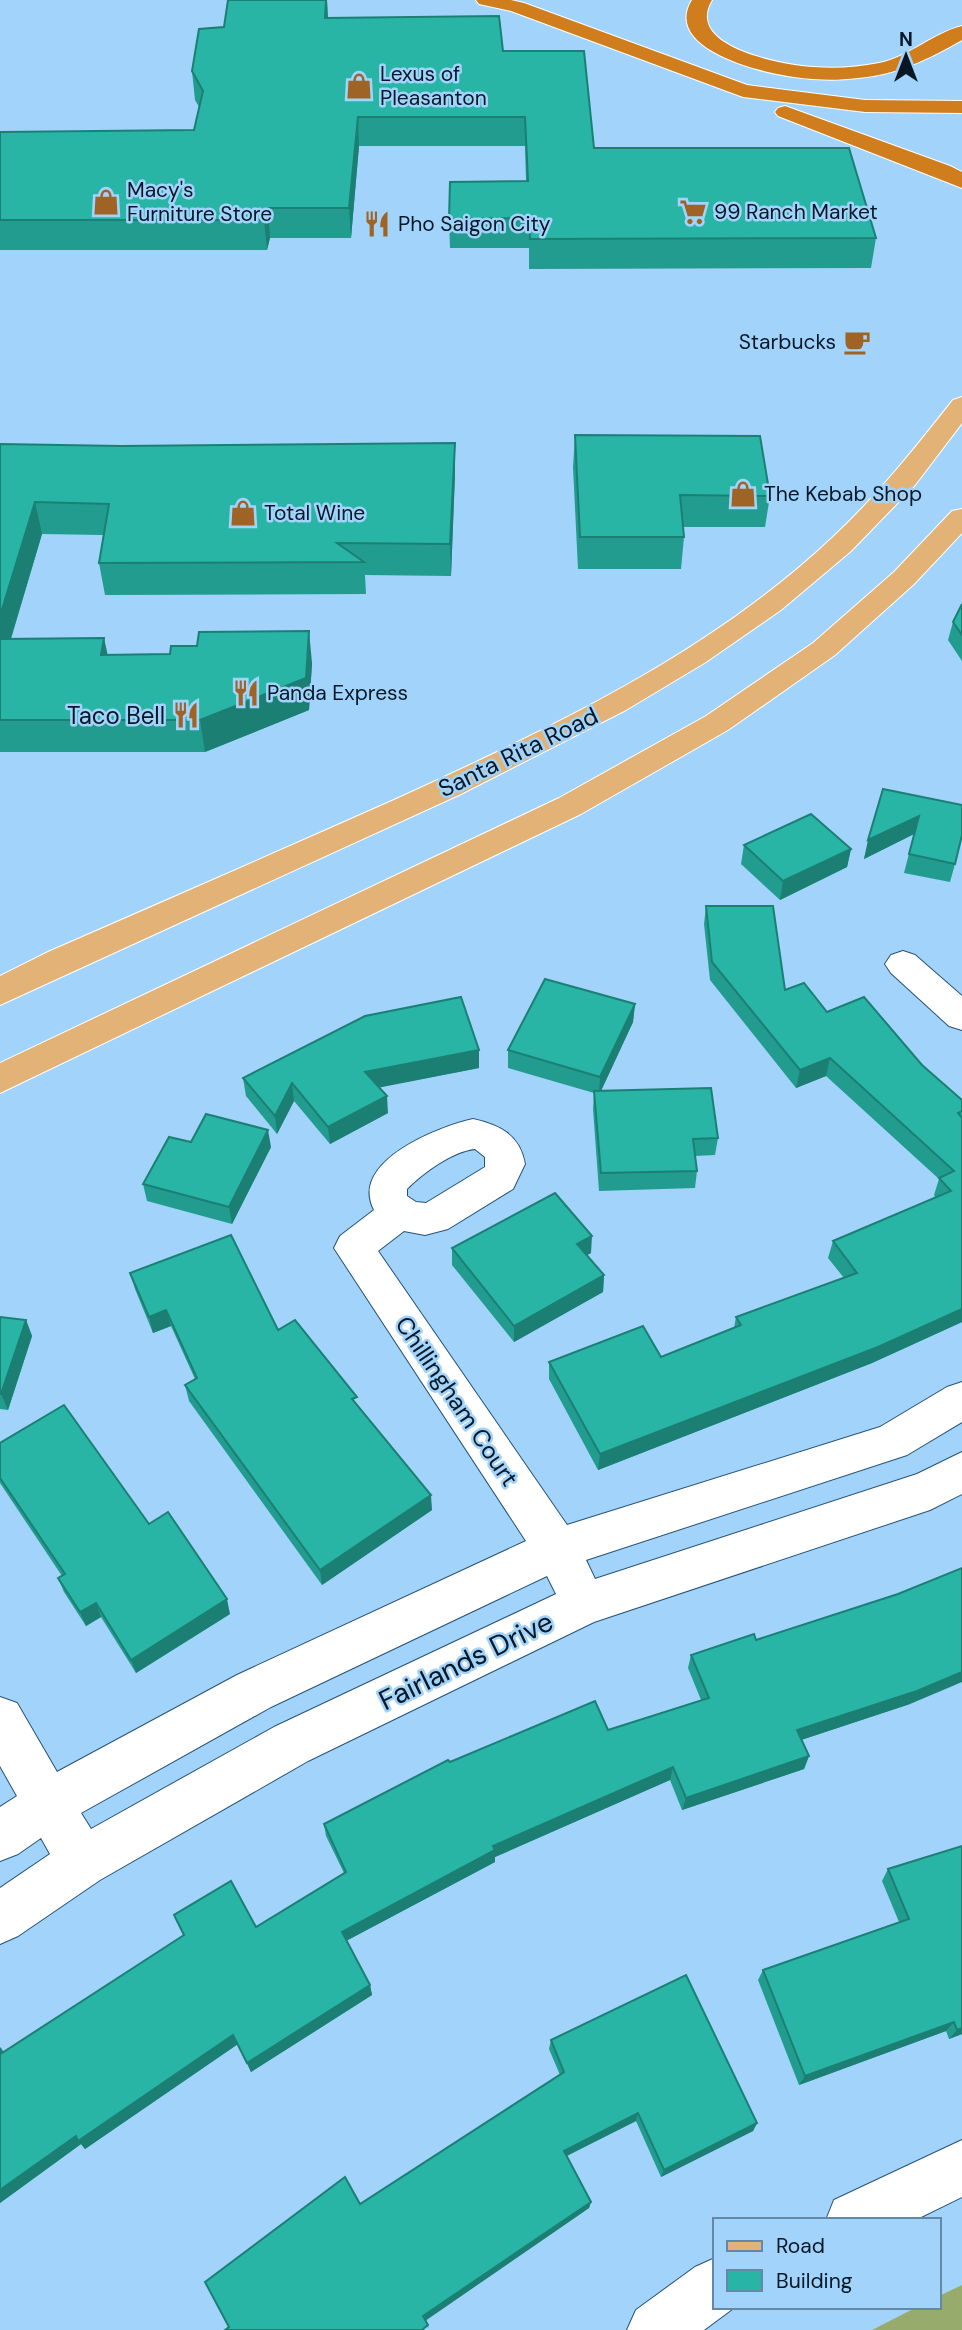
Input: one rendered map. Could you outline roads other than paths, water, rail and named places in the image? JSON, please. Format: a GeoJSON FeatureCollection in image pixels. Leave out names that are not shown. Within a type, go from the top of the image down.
{"type":"FeatureCollection","features":[{"type":"Feature","properties":{"kind":"highway"},"geometry":{"type":"LineString","coordinates":[[486,0],[517,7],[743,91],[864,106],[962,107]]}},
{"type":"Feature","properties":{"kind":"highway"},"geometry":{"type":"LineString","coordinates":[[702,0],[695,9],[696,23],[702,35],[720,49],[747,60],[790,69],[840,73],[877,70],[917,58],[962,32]]}},
{"type":"Feature","properties":{"kind":"highway"},"geometry":{"type":"LineString","coordinates":[[743,91],[754,101],[942,171],[962,181]]}},
{"type":"Feature","properties":{"kind":"main road","name":"Santa Rita Road"},"geometry":{"type":"LineString","coordinates":[[0,992],[73,956],[506,762],[652,683],[758,614],[834,552],[894,494],[940,438],[962,405]]}},
{"type":"Feature","properties":{"kind":"main road"},"geometry":{"type":"LineString","coordinates":[[0,1079],[570,806],[717,723],[824,649],[904,578],[962,517]]}},
{"type":"Feature","properties":{"kind":"street"},"geometry":{"type":"LineString","coordinates":[[903,964],[962,1017]]}},
{"type":"Feature","properties":{"kind":"street","name":"Chillingham Court"},"geometry":{"type":"LineString","coordinates":[[399,1213],[354,1248],[557,1549],[584,1604]]}},
{"type":"Feature","properties":{"kind":"street"},"geometry":{"type":"LineString","coordinates":[[0,1836],[48,1804],[254,1691],[557,1549],[892,1442],[962,1400]]}},
{"type":"Feature","properties":{"kind":"street","name":"Fairlands Drive"},"geometry":{"type":"LineString","coordinates":[[0,1918],[82,1862],[291,1744],[584,1604],[930,1490],[962,1471]]}},
{"type":"Feature","properties":{"kind":"street"},"geometry":{"type":"LineString","coordinates":[[0,1720],[82,1862]]}},
{"type":"Feature","properties":{"kind":"street"},"geometry":{"type":"LineString","coordinates":[[858,2218],[962,2168]]}},
{"type":"Feature","properties":{"kind":"street"},"geometry":{"type":"LineString","coordinates":[[656,2330],[713,2288]]}},
{"type":"Feature","properties":{"kind":"place","name":"Lexus of Pleasanton"},"geometry":{"type":"Point","coordinates":[359,86]}},
{"type":"Feature","properties":{"kind":"place","name":"Macy's Furniture Store"},"geometry":{"type":"Point","coordinates":[106,202]}},
{"type":"Feature","properties":{"kind":"place","name":"99 Ranch Market"},"geometry":{"type":"Point","coordinates":[693,212]}},
{"type":"Feature","properties":{"kind":"place","name":"Pho Saigon City"},"geometry":{"type":"Point","coordinates":[377,224]}},
{"type":"Feature","properties":{"kind":"place","name":"Starbucks"},"geometry":{"type":"Point","coordinates":[857,342]}},
{"type":"Feature","properties":{"kind":"place","name":"The Kebab Shop"},"geometry":{"type":"Point","coordinates":[743,494]}},
{"type":"Feature","properties":{"kind":"place","name":"Total Wine"},"geometry":{"type":"Point","coordinates":[243,513]}},
{"type":"Feature","properties":{"kind":"place","name":"Panda Express"},"geometry":{"type":"Point","coordinates":[246,693]}},
{"type":"Feature","properties":{"kind":"place","name":"Taco Bell"},"geometry":{"type":"Point","coordinates":[186,715]}}]}
